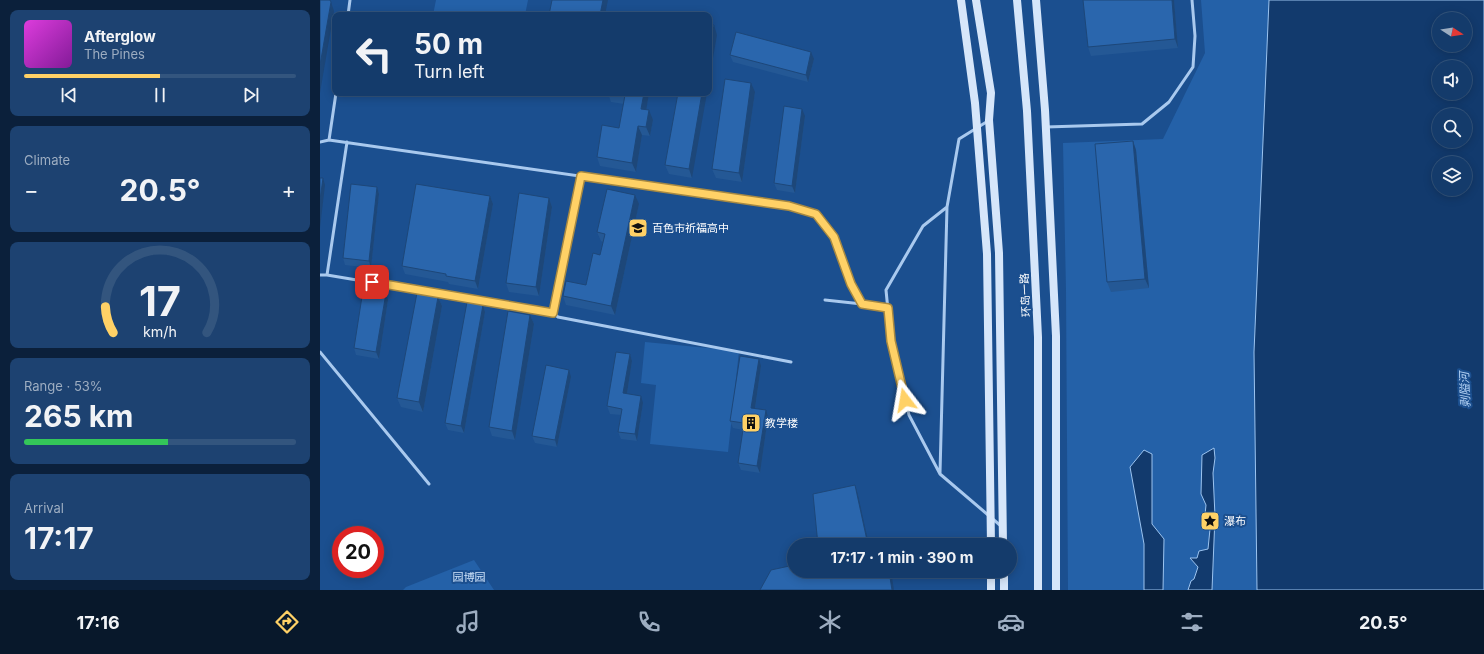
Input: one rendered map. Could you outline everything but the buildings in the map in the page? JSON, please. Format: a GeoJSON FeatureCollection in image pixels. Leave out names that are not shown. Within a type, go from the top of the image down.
{"type":"FeatureCollection","features":[{"type":"Feature","properties":{"kind":"street"},"geometry":{"type":"LineString","coordinates":[[961,0],[978,127],[987,254],[991,538]]}},
{"type":"Feature","properties":{"kind":"street"},"geometry":{"type":"LineString","coordinates":[[976,0],[991,93],[989,120],[999,254],[1003,538]]}},
{"type":"Feature","properties":{"kind":"street","name":"环岛一路"},"geometry":{"type":"LineString","coordinates":[[1017,0],[1027,111],[1038,337],[1038,590]]}},
{"type":"Feature","properties":{"kind":"street"},"geometry":{"type":"LineString","coordinates":[[1036,0],[1046,127],[1056,336],[1056,590]]}},
{"type":"Feature","properties":{"kind":"street"},"geometry":{"type":"LineString","coordinates":[[991,578],[991,590]]}},
{"type":"Feature","properties":{"kind":"street"},"geometry":{"type":"LineString","coordinates":[[1004,578],[1004,590]]}},
{"type":"Feature","properties":{"kind":"lane"},"geometry":{"type":"LineString","coordinates":[[348,12],[350,0]]}},
{"type":"Feature","properties":{"kind":"lane"},"geometry":{"type":"LineString","coordinates":[[1046,127],[1142,124],[1169,102],[1193,67],[1195,36],[1192,0]]}},
{"type":"Feature","properties":{"kind":"lane"},"geometry":{"type":"LineString","coordinates":[[329,140],[336,96]]}},
{"type":"Feature","properties":{"kind":"lane"},"geometry":{"type":"LineString","coordinates":[[940,474],[947,207],[959,139],[989,120]]}},
{"type":"Feature","properties":{"kind":"lane"},"geometry":{"type":"LineString","coordinates":[[320,142],[329,140],[347,142],[789,206],[816,214],[834,237],[851,284],[862,304]]}},
{"type":"Feature","properties":{"kind":"lane"},"geometry":{"type":"LineString","coordinates":[[327,275],[347,142]]}},
{"type":"Feature","properties":{"kind":"lane"},"geometry":{"type":"LineString","coordinates":[[553,313],[581,176]]}},
{"type":"Feature","properties":{"kind":"lane"},"geometry":{"type":"LineString","coordinates":[[947,207],[923,226],[886,290],[891,341],[909,415],[940,474],[1003,528]]}},
{"type":"Feature","properties":{"kind":"lane"},"geometry":{"type":"LineString","coordinates":[[320,275],[553,313],[558,317],[791,362]]}},
{"type":"Feature","properties":{"kind":"lane"},"geometry":{"type":"LineString","coordinates":[[825,300],[888,308]]}},
{"type":"Feature","properties":{"kind":"lane"},"geometry":{"type":"LineString","coordinates":[[320,352],[429,484]]}},
{"type":"Feature","properties":{"kind":"green space"},"geometry":{"type":"Polygon","coordinates":[[[436,0],[528,0],[526,12],[434,12],[436,0]]]}},
{"type":"Feature","properties":{"kind":"green space"},"geometry":{"type":"Polygon","coordinates":[[[1201,0],[1269,0],[1254,352],[1257,590],[1068,590],[1066,291],[1063,143],[1163,139],[1205,53],[1201,0]]]}},
{"type":"Feature","properties":{"kind":"green space"},"geometry":{"type":"Polygon","coordinates":[[[645,342],[739,351],[728,452],[650,444],[656,385],[641,383],[645,342]]]}},
{"type":"Feature","properties":{"kind":"green space","name":"园博园"},"geometry":{"type":"Polygon","coordinates":[[[474,560],[494,590],[403,590],[406,587],[474,560]]]}},
{"type":"Feature","properties":{"kind":"water","name":"剥隘河"},"geometry":{"type":"Polygon","coordinates":[[[1269,0],[1484,0],[1484,590],[1257,590],[1254,352],[1269,0]]]}},
{"type":"Feature","properties":{"kind":"water","name":"瀑布"},"geometry":{"type":"Polygon","coordinates":[[[1214,448],[1215,458],[1213,473],[1215,516],[1212,590],[1188,590],[1198,567],[1190,558],[1197,558],[1199,551],[1208,549],[1210,529],[1204,525],[1206,505],[1201,494],[1202,455],[1214,448]]]}},
{"type":"Feature","properties":{"kind":"water"},"geometry":{"type":"Polygon","coordinates":[[[1144,450],[1152,454],[1152,524],[1164,539],[1163,590],[1144,590],[1144,544],[1130,467],[1144,450]]]}},
{"type":"Feature","properties":{"kind":"place","name":"百色市祈福高中"},"geometry":{"type":"Point","coordinates":[638,228]}},
{"type":"Feature","properties":{"kind":"place","name":"教学楼"},"geometry":{"type":"Point","coordinates":[751,423]}},
{"type":"Feature","properties":{"kind":"place","name":"瀑布"},"geometry":{"type":"Point","coordinates":[1210,521]}},
{"type":"Feature","properties":{"kind":"route"},"geometry":{"type":"LineString","coordinates":[[372,282],[553,313],[581,176],[789,206],[816,214],[834,237],[851,284],[862,304],[888,308],[891,341],[905,400]]}}]}
